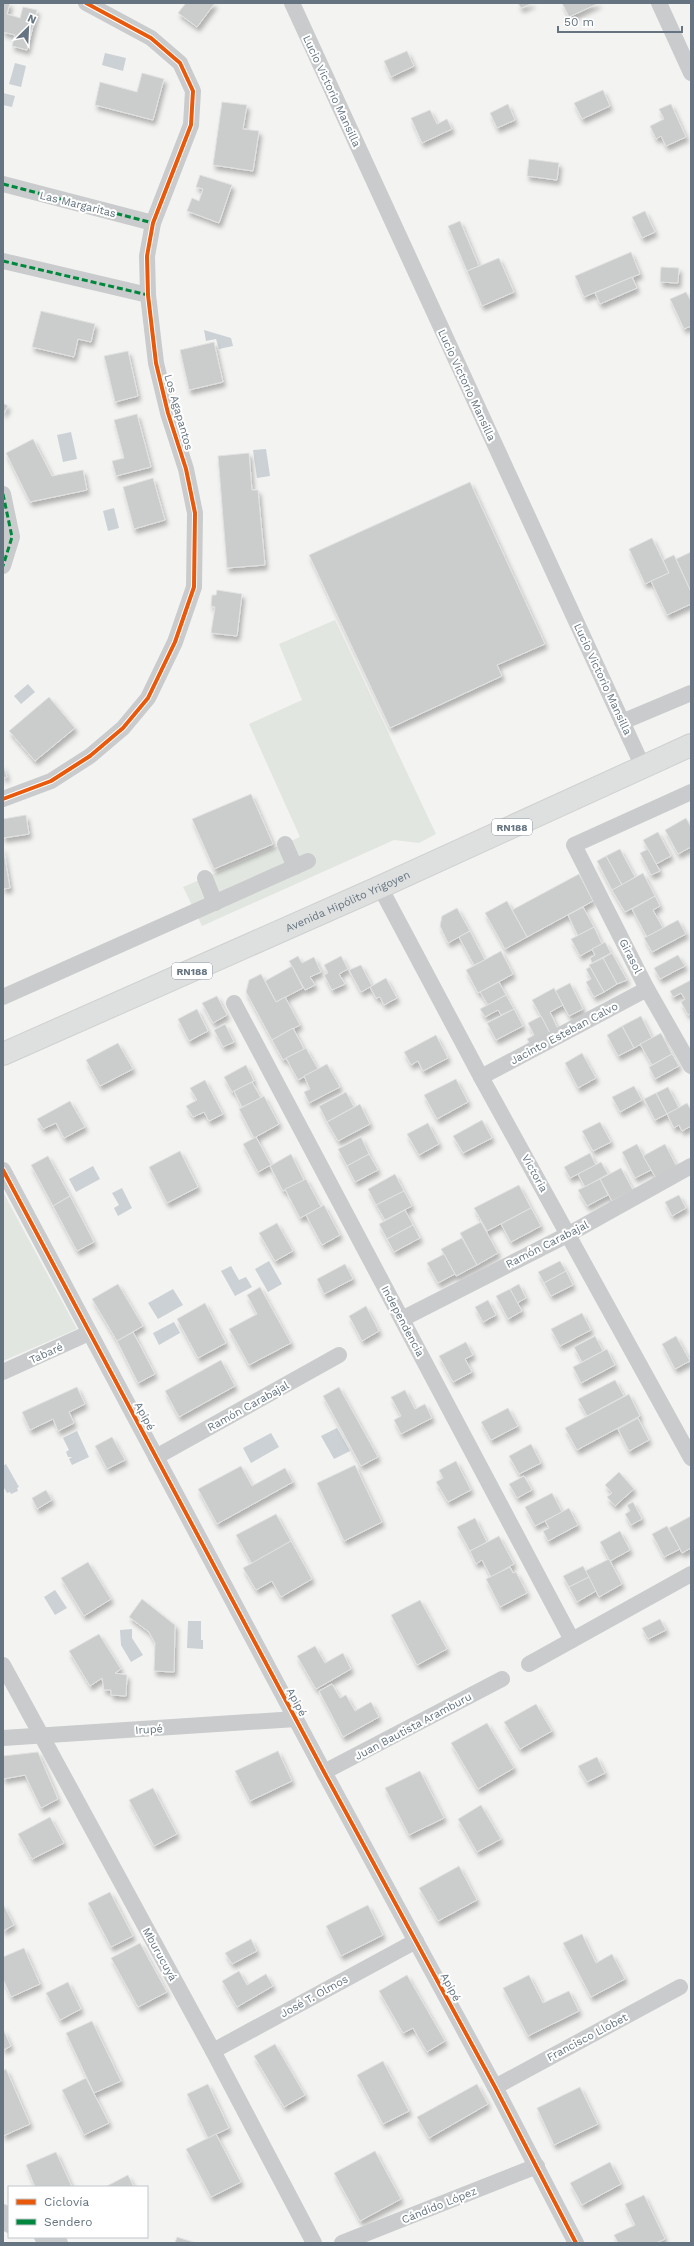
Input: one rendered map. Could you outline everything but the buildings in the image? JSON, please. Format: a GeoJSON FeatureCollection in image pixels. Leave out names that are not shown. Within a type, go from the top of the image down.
{"type":"FeatureCollection","features":[{"type":"Feature","properties":{"kind":"main road","name":"Avenida Hipólito Yrigoyen"},"geometry":{"type":"LineString","coordinates":[[3,1054],[380,887],[691,745]]}},
{"type":"Feature","properties":{"kind":"street","name":"Los Agapantos"},"geometry":{"type":"LineString","coordinates":[[3,799],[50,781],[90,756],[123,728],[148,698],[175,642],[194,587],[196,513],[186,468],[168,413],[156,362],[148,295],[147,256],[153,223],[191,125],[193,91],[180,63],[150,38],[86,3]]}},
{"type":"Feature","properties":{"kind":"street","name":"Lucio Victorio Mansilla"},"geometry":{"type":"LineString","coordinates":[[292,3],[643,767]]}},
{"type":"Feature","properties":{"kind":"street"},"geometry":{"type":"LineString","coordinates":[[659,3],[691,72]]}},
{"type":"Feature","properties":{"kind":"street","name":"Las Margaritas"},"geometry":{"type":"LineString","coordinates":[[3,184],[153,223]]}},
{"type":"Feature","properties":{"kind":"street"},"geometry":{"type":"LineString","coordinates":[[3,260],[148,295]]}},
{"type":"Feature","properties":{"kind":"street"},"geometry":{"type":"LineString","coordinates":[[3,494],[12,537],[3,566]]}},
{"type":"Feature","properties":{"kind":"street"},"geometry":{"type":"LineString","coordinates":[[622,722],[691,693]]}},
{"type":"Feature","properties":{"kind":"street","name":"Girasol"},"geometry":{"type":"LineString","coordinates":[[691,792],[574,845],[647,988],[691,1066]]}},
{"type":"Feature","properties":{"kind":"street"},"geometry":{"type":"LineString","coordinates":[[3,997],[302,864],[285,844]]}},
{"type":"Feature","properties":{"kind":"street"},"geometry":{"type":"LineString","coordinates":[[204,878],[215,902]]}},
{"type":"Feature","properties":{"kind":"street","name":"Victoria"},"geometry":{"type":"LineString","coordinates":[[380,887],[481,1077],[569,1234],[691,1458]]}},
{"type":"Feature","properties":{"kind":"street","name":"Jacinto Esteban Calvo"},"geometry":{"type":"LineString","coordinates":[[481,1077],[647,988]]}},
{"type":"Feature","properties":{"kind":"street","name":"Independencia"},"geometry":{"type":"LineString","coordinates":[[234,1003],[572,1640]]}},
{"type":"Feature","properties":{"kind":"street","name":"Ramón Carabajal"},"geometry":{"type":"LineString","coordinates":[[402,1318],[569,1234],[691,1166]]}},
{"type":"Feature","properties":{"kind":"street","name":"Apipé"},"geometry":{"type":"LineString","coordinates":[[3,1170],[324,1772],[537,2166],[576,2243]]}},
{"type":"Feature","properties":{"kind":"street","name":"Tabaré"},"geometry":{"type":"LineString","coordinates":[[3,1372],[90,1333]]}},
{"type":"Feature","properties":{"kind":"street","name":"Ramón Carabajal"},"geometry":{"type":"LineString","coordinates":[[156,1457],[339,1355]]}},
{"type":"Feature","properties":{"kind":"street"},"geometry":{"type":"LineString","coordinates":[[529,1664],[691,1574]]}},
{"type":"Feature","properties":{"kind":"street","name":"Mburucuyá"},"geometry":{"type":"LineString","coordinates":[[3,1666],[213,2051],[314,2243]]}},
{"type":"Feature","properties":{"kind":"street","name":"Juan Bautista Aramburu"},"geometry":{"type":"LineString","coordinates":[[324,1772],[502,1679]]}},
{"type":"Feature","properties":{"kind":"street","name":"Irupé"},"geometry":{"type":"LineString","coordinates":[[3,1738],[296,1719]]}},
{"type":"Feature","properties":{"kind":"street","name":"José T. Olmos"},"geometry":{"type":"LineString","coordinates":[[213,2051],[416,1941]]}},
{"type":"Feature","properties":{"kind":"street","name":"Francisco Llobet"},"geometry":{"type":"LineString","coordinates":[[494,2086],[680,1987]]}},
{"type":"Feature","properties":{"kind":"street","name":"Cándido López"},"geometry":{"type":"LineString","coordinates":[[342,2243],[537,2166]]}},
{"type":"Feature","properties":{"kind":"street"},"geometry":{"type":"LineString","coordinates":[[3,2212],[8,2223]]}},
{"type":"Feature","properties":{"kind":"shaded area"},"geometry":{"type":"Polygon","coordinates":[[[105,53],[126,58],[123,71],[102,65],[105,53]]]}},
{"type":"Feature","properties":{"kind":"shaded area"},"geometry":{"type":"Polygon","coordinates":[[[15,63],[26,66],[21,87],[9,84],[15,63]]]}},
{"type":"Feature","properties":{"kind":"shaded area"},"geometry":{"type":"Polygon","coordinates":[[[3,93],[15,96],[12,107],[3,105],[3,93]]]}},
{"type":"Feature","properties":{"kind":"shaded area"},"geometry":{"type":"Polygon","coordinates":[[[204,330],[231,338],[233,346],[219,349],[216,339],[206,341],[204,330]]]}},
{"type":"Feature","properties":{"kind":"shaded area"},"geometry":{"type":"Polygon","coordinates":[[[71,432],[77,459],[63,462],[57,435],[71,432]]]}},
{"type":"Feature","properties":{"kind":"shaded area"},"geometry":{"type":"Polygon","coordinates":[[[266,449],[270,476],[257,478],[253,450],[266,449]]]}},
{"type":"Feature","properties":{"kind":"shaded area"},"geometry":{"type":"Polygon","coordinates":[[[114,508],[119,528],[108,531],[103,511],[114,508]]]}},
{"type":"Feature","properties":{"kind":"shaded area"},"geometry":{"type":"Polygon","coordinates":[[[335,620],[436,834],[419,843],[394,840],[202,926],[183,887],[300,837],[249,724],[302,700],[279,644],[335,620]]]}},
{"type":"Feature","properties":{"kind":"shaded area"},"geometry":{"type":"Polygon","coordinates":[[[28,684],[35,692],[21,704],[14,696],[28,684]]]}},
{"type":"Feature","properties":{"kind":"shaded area"},"geometry":{"type":"Polygon","coordinates":[[[93,1166],[100,1179],[76,1192],[69,1179],[93,1166]]]}},
{"type":"Feature","properties":{"kind":"shaded area"},"geometry":{"type":"Polygon","coordinates":[[[122,1188],[132,1208],[118,1216],[114,1208],[119,1205],[112,1193],[122,1188]]]}},
{"type":"Feature","properties":{"kind":"shaded area"},"geometry":{"type":"Polygon","coordinates":[[[3,1192],[77,1329],[3,1361],[3,1192]]]}},
{"type":"Feature","properties":{"kind":"shaded area"},"geometry":{"type":"Polygon","coordinates":[[[269,1261],[282,1284],[268,1292],[255,1269],[269,1261]]]}},
{"type":"Feature","properties":{"kind":"shaded area"},"geometry":{"type":"Polygon","coordinates":[[[231,1266],[239,1280],[246,1277],[252,1287],[235,1296],[221,1271],[231,1266]]]}},
{"type":"Feature","properties":{"kind":"shaded area"},"geometry":{"type":"Polygon","coordinates":[[[173,1289],[183,1305],[158,1319],[148,1303],[173,1289]]]}},
{"type":"Feature","properties":{"kind":"shaded area"},"geometry":{"type":"Polygon","coordinates":[[[174,1322],[180,1333],[159,1345],[153,1333],[174,1322]]]}},
{"type":"Feature","properties":{"kind":"shaded area"},"geometry":{"type":"Polygon","coordinates":[[[337,1428],[350,1451],[334,1459],[321,1436],[337,1428]]]}},
{"type":"Feature","properties":{"kind":"shaded area"},"geometry":{"type":"Polygon","coordinates":[[[77,1431],[89,1457],[72,1465],[69,1459],[72,1457],[68,1457],[66,1452],[69,1450],[63,1438],[77,1431]]]}},
{"type":"Feature","properties":{"kind":"shaded area"},"geometry":{"type":"Polygon","coordinates":[[[271,1433],[279,1447],[251,1463],[243,1448],[271,1433]]]}},
{"type":"Feature","properties":{"kind":"shaded area"},"geometry":{"type":"Polygon","coordinates":[[[6,1464],[19,1487],[17,1488],[18,1491],[11,1494],[10,1492],[7,1493],[3,1486],[3,1466],[6,1464]]]}},
{"type":"Feature","properties":{"kind":"shaded area"},"geometry":{"type":"Polygon","coordinates":[[[55,1590],[67,1608],[55,1615],[44,1597],[55,1590]]]}},
{"type":"Feature","properties":{"kind":"shaded area"},"geometry":{"type":"Polygon","coordinates":[[[188,1621],[201,1621],[201,1640],[203,1640],[203,1649],[187,1648],[188,1621]]]}},
{"type":"Feature","properties":{"kind":"shaded area"},"geometry":{"type":"Polygon","coordinates":[[[132,1629],[132,1638],[143,1655],[131,1662],[121,1645],[120,1630],[132,1629]]]}},
{"type":"Feature","properties":{"kind":"marked path"},"geometry":{"type":"LineString","coordinates":[[3,184],[153,223]]}},
{"type":"Feature","properties":{"kind":"marked path"},"geometry":{"type":"LineString","coordinates":[[3,261],[148,295]]}},
{"type":"Feature","properties":{"kind":"marked path"},"geometry":{"type":"LineString","coordinates":[[3,494],[12,537],[3,566]]}},
{"type":"Feature","properties":{"kind":"cycle path"},"geometry":{"type":"LineString","coordinates":[[3,799],[51,781],[90,756],[123,728],[148,698],[175,642],[194,587],[195,513],[186,469],[168,413],[156,363],[148,295],[147,256],[153,223],[191,125],[193,91],[180,63],[151,38],[86,3]]}},
{"type":"Feature","properties":{"kind":"cycle path"},"geometry":{"type":"LineString","coordinates":[[3,1170],[324,1772],[495,2087],[576,2243]]}}]}
